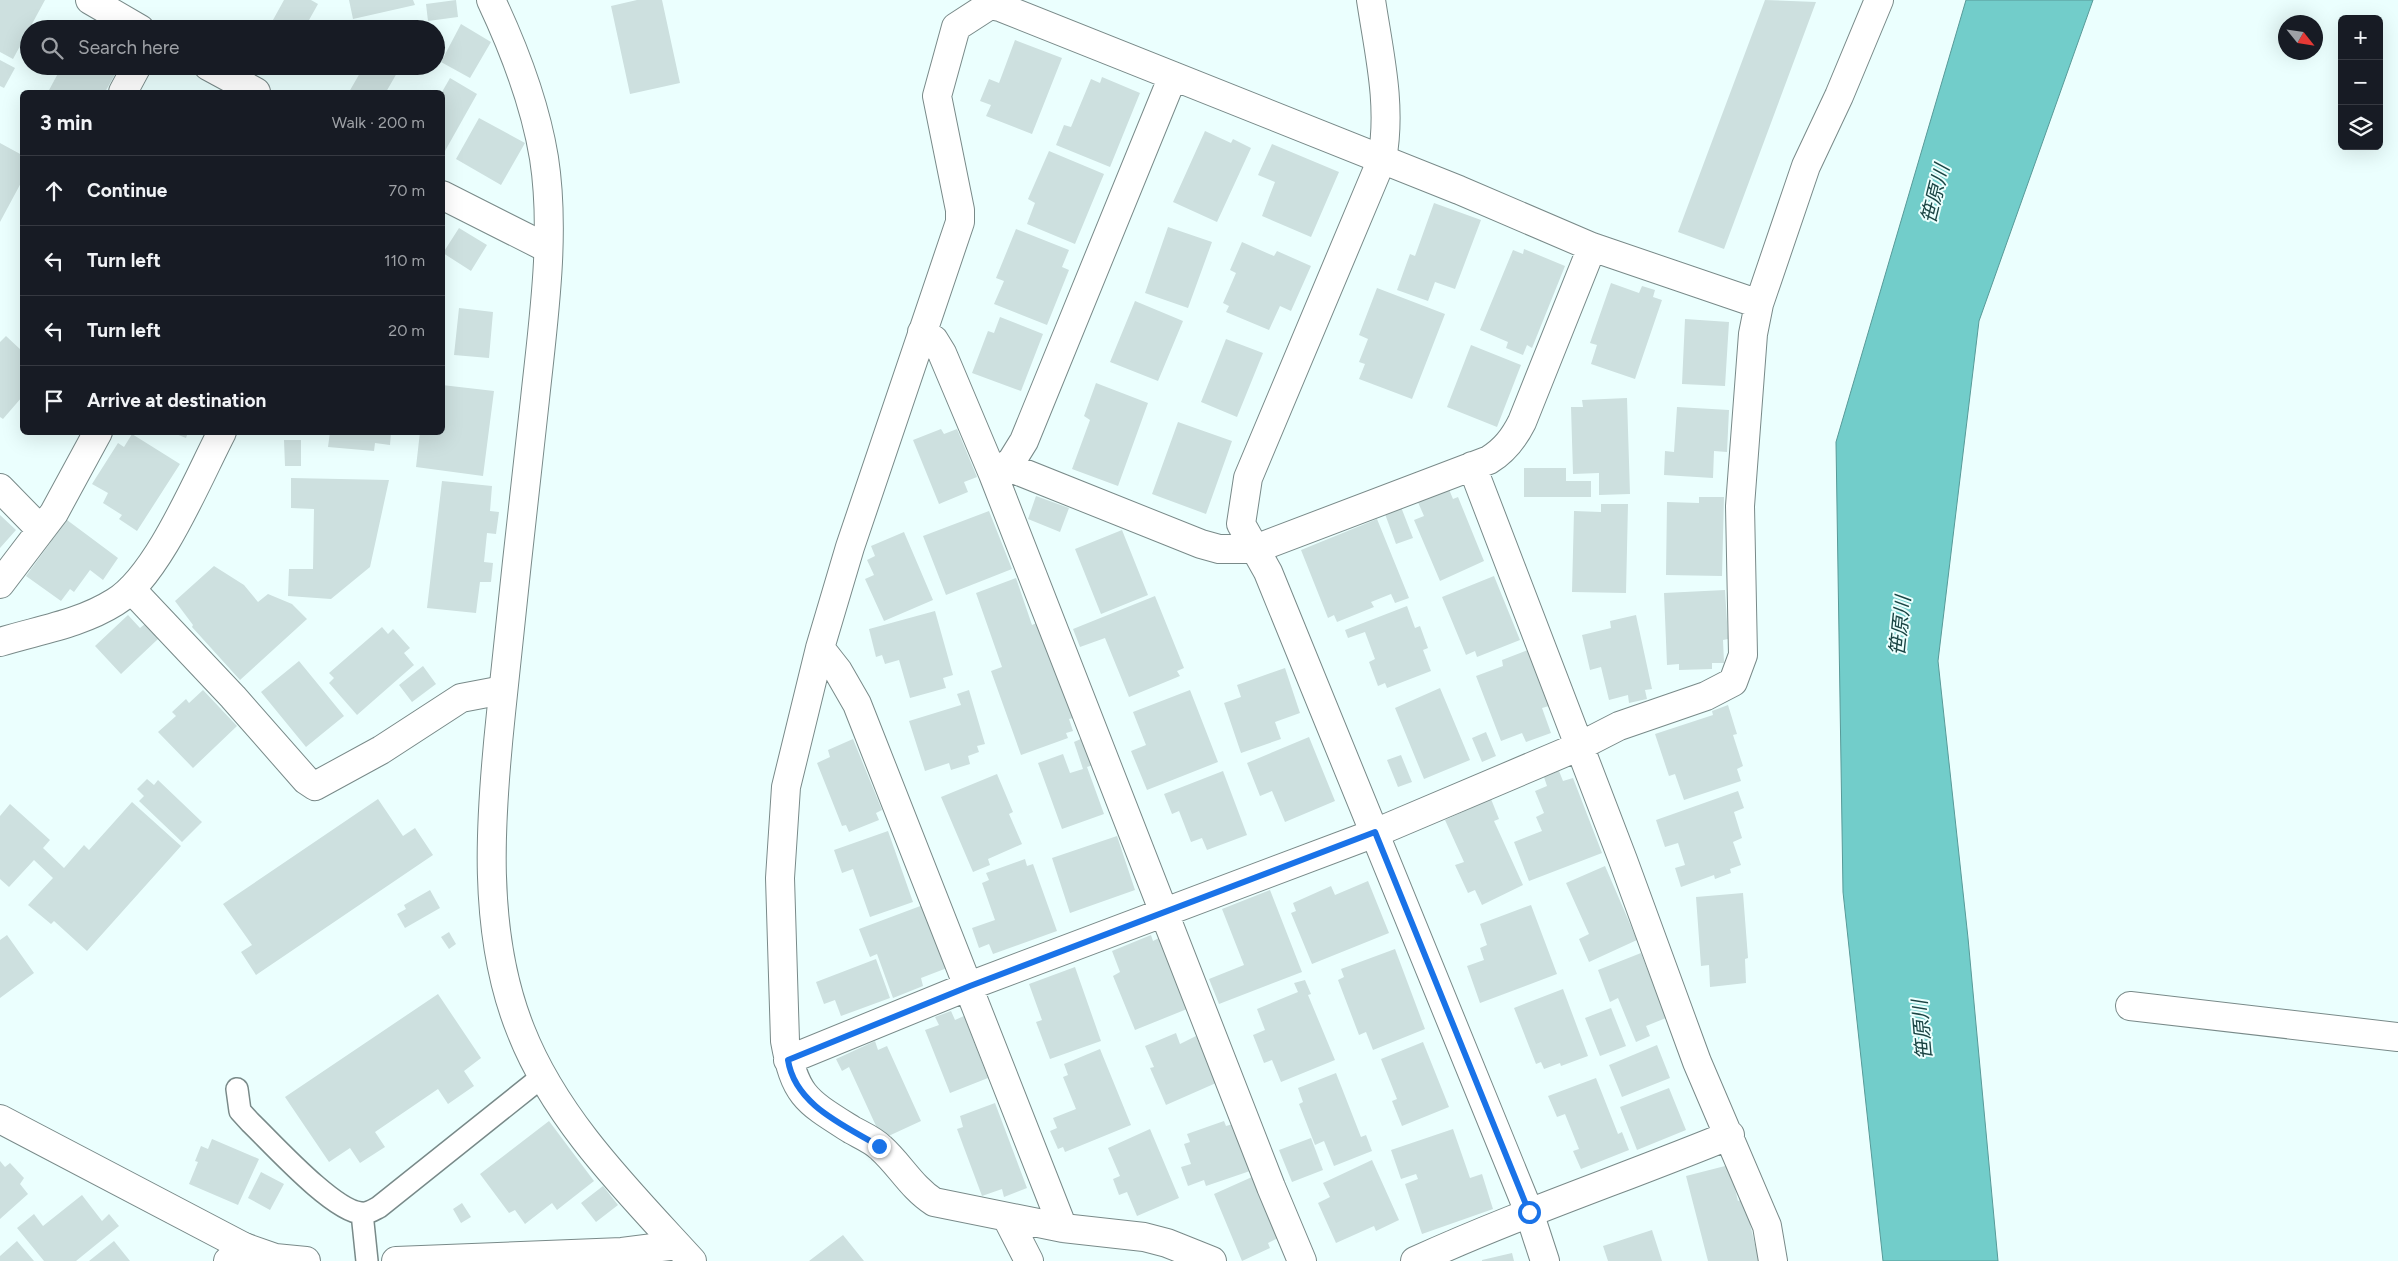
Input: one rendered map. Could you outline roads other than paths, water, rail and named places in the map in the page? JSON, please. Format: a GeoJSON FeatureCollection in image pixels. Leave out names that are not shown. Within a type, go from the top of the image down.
{"type":"FeatureCollection","features":[{"type":"Feature","properties":{"kind":"street"},"geometry":{"type":"LineString","coordinates":[[90,0],[124,20]]}},
{"type":"Feature","properties":{"kind":"street"},"geometry":{"type":"LineString","coordinates":[[491,0],[515,52],[537,121],[545,162],[548,248],[541,341],[503,690],[494,801],[492,876],[495,928],[510,999],[520,1030],[544,1076],[590,1145],[685,1253]]}},
{"type":"Feature","properties":{"kind":"street"},"geometry":{"type":"LineString","coordinates":[[1371,0],[1385,88],[1385,143],[1382,159],[1248,478],[1241,524],[1272,581],[1529,1212],[1545,1261]]}},
{"type":"Feature","properties":{"kind":"street"},"geometry":{"type":"LineString","coordinates":[[788,1060],[970,986],[1375,832],[1580,746],[1619,726],[1706,696],[1733,682],[1743,655],[1740,506],[1753,334],[1759,304],[1806,166],[1839,96],[1879,0]]}},
{"type":"Feature","properties":{"kind":"street"},"geometry":{"type":"LineString","coordinates":[[1212,1261],[1167,1243],[1144,1237],[1063,1228],[1007,1218],[941,1204],[924,1196],[900,1167],[879,1146],[812,1104],[795,1084],[784,1041],[780,878],[786,787],[820,648],[850,547],[960,222],[960,210],[937,96],[956,27],[990,5],[1000,7],[1382,159],[1592,247],[1759,304]]}},
{"type":"Feature","properties":{"kind":"street"},"geometry":{"type":"LineString","coordinates":[[124,90],[132,75]]}},
{"type":"Feature","properties":{"kind":"street"},"geometry":{"type":"LineString","coordinates":[[225,75],[252,90]]}},
{"type":"Feature","properties":{"kind":"street"},"geometry":{"type":"LineString","coordinates":[[999,470],[1017,455],[1024,441],[1173,76]]}},
{"type":"Feature","properties":{"kind":"street"},"geometry":{"type":"LineString","coordinates":[[445,196],[548,248]]}},
{"type":"Feature","properties":{"kind":"street"},"geometry":{"type":"LineString","coordinates":[[999,470],[1201,544],[1219,549],[1256,549],[1497,455],[1516,436],[1592,247]]}},
{"type":"Feature","properties":{"kind":"street"},"geometry":{"type":"LineString","coordinates":[[922,332],[934,340],[942,353],[999,470],[1163,912],[1302,1261]]}},
{"type":"Feature","properties":{"kind":"street"},"geometry":{"type":"LineString","coordinates":[[0,584],[54,513],[96,435]]}},
{"type":"Feature","properties":{"kind":"street"},"geometry":{"type":"LineString","coordinates":[[0,642],[63,625],[115,602],[131,589],[151,566],[220,435]]}},
{"type":"Feature","properties":{"kind":"street"},"geometry":{"type":"LineString","coordinates":[[1472,466],[1580,746],[1697,1062],[1730,1135],[1767,1226],[1773,1261]]}},
{"type":"Feature","properties":{"kind":"street"},"geometry":{"type":"LineString","coordinates":[[0,488],[40,530]]}},
{"type":"Feature","properties":{"kind":"street"},"geometry":{"type":"LineString","coordinates":[[131,589],[233,697],[306,780],[316,786],[381,750],[461,698],[503,690]]}},
{"type":"Feature","properties":{"kind":"street"},"geometry":{"type":"LineString","coordinates":[[820,648],[838,671],[857,704],[970,986],[1063,1228]]}},
{"type":"Feature","properties":{"kind":"street"},"geometry":{"type":"LineString","coordinates":[[2130,1006],[2398,1037]]}},
{"type":"Feature","properties":{"kind":"street"},"geometry":{"type":"LineString","coordinates":[[0,1119],[236,1254],[306,1261]]}},
{"type":"Feature","properties":{"kind":"street"},"geometry":{"type":"LineString","coordinates":[[1415,1261],[1529,1212],[1625,1178],[1730,1135]]}},
{"type":"Feature","properties":{"kind":"street"},"geometry":{"type":"LineString","coordinates":[[1007,1218],[1029,1261]]}},
{"type":"Feature","properties":{"kind":"street"},"geometry":{"type":"LineString","coordinates":[[396,1261],[622,1252],[685,1253]]}},
{"type":"Feature","properties":{"kind":"lane"},"geometry":{"type":"LineString","coordinates":[[237,1089],[240,1111],[250,1122],[332,1200],[354,1212],[362,1214],[379,1207],[544,1076]]}},
{"type":"Feature","properties":{"kind":"lane"},"geometry":{"type":"LineString","coordinates":[[362,1214],[367,1261]]}},
{"type":"Feature","properties":{"kind":"water","name":"笹原川"},"geometry":{"type":"Polygon","coordinates":[[[1966,0],[2093,0],[1979,321],[1938,661],[1968,938],[1998,1261],[1883,1261],[1843,892],[1836,442],[1966,0]]]}}]}
